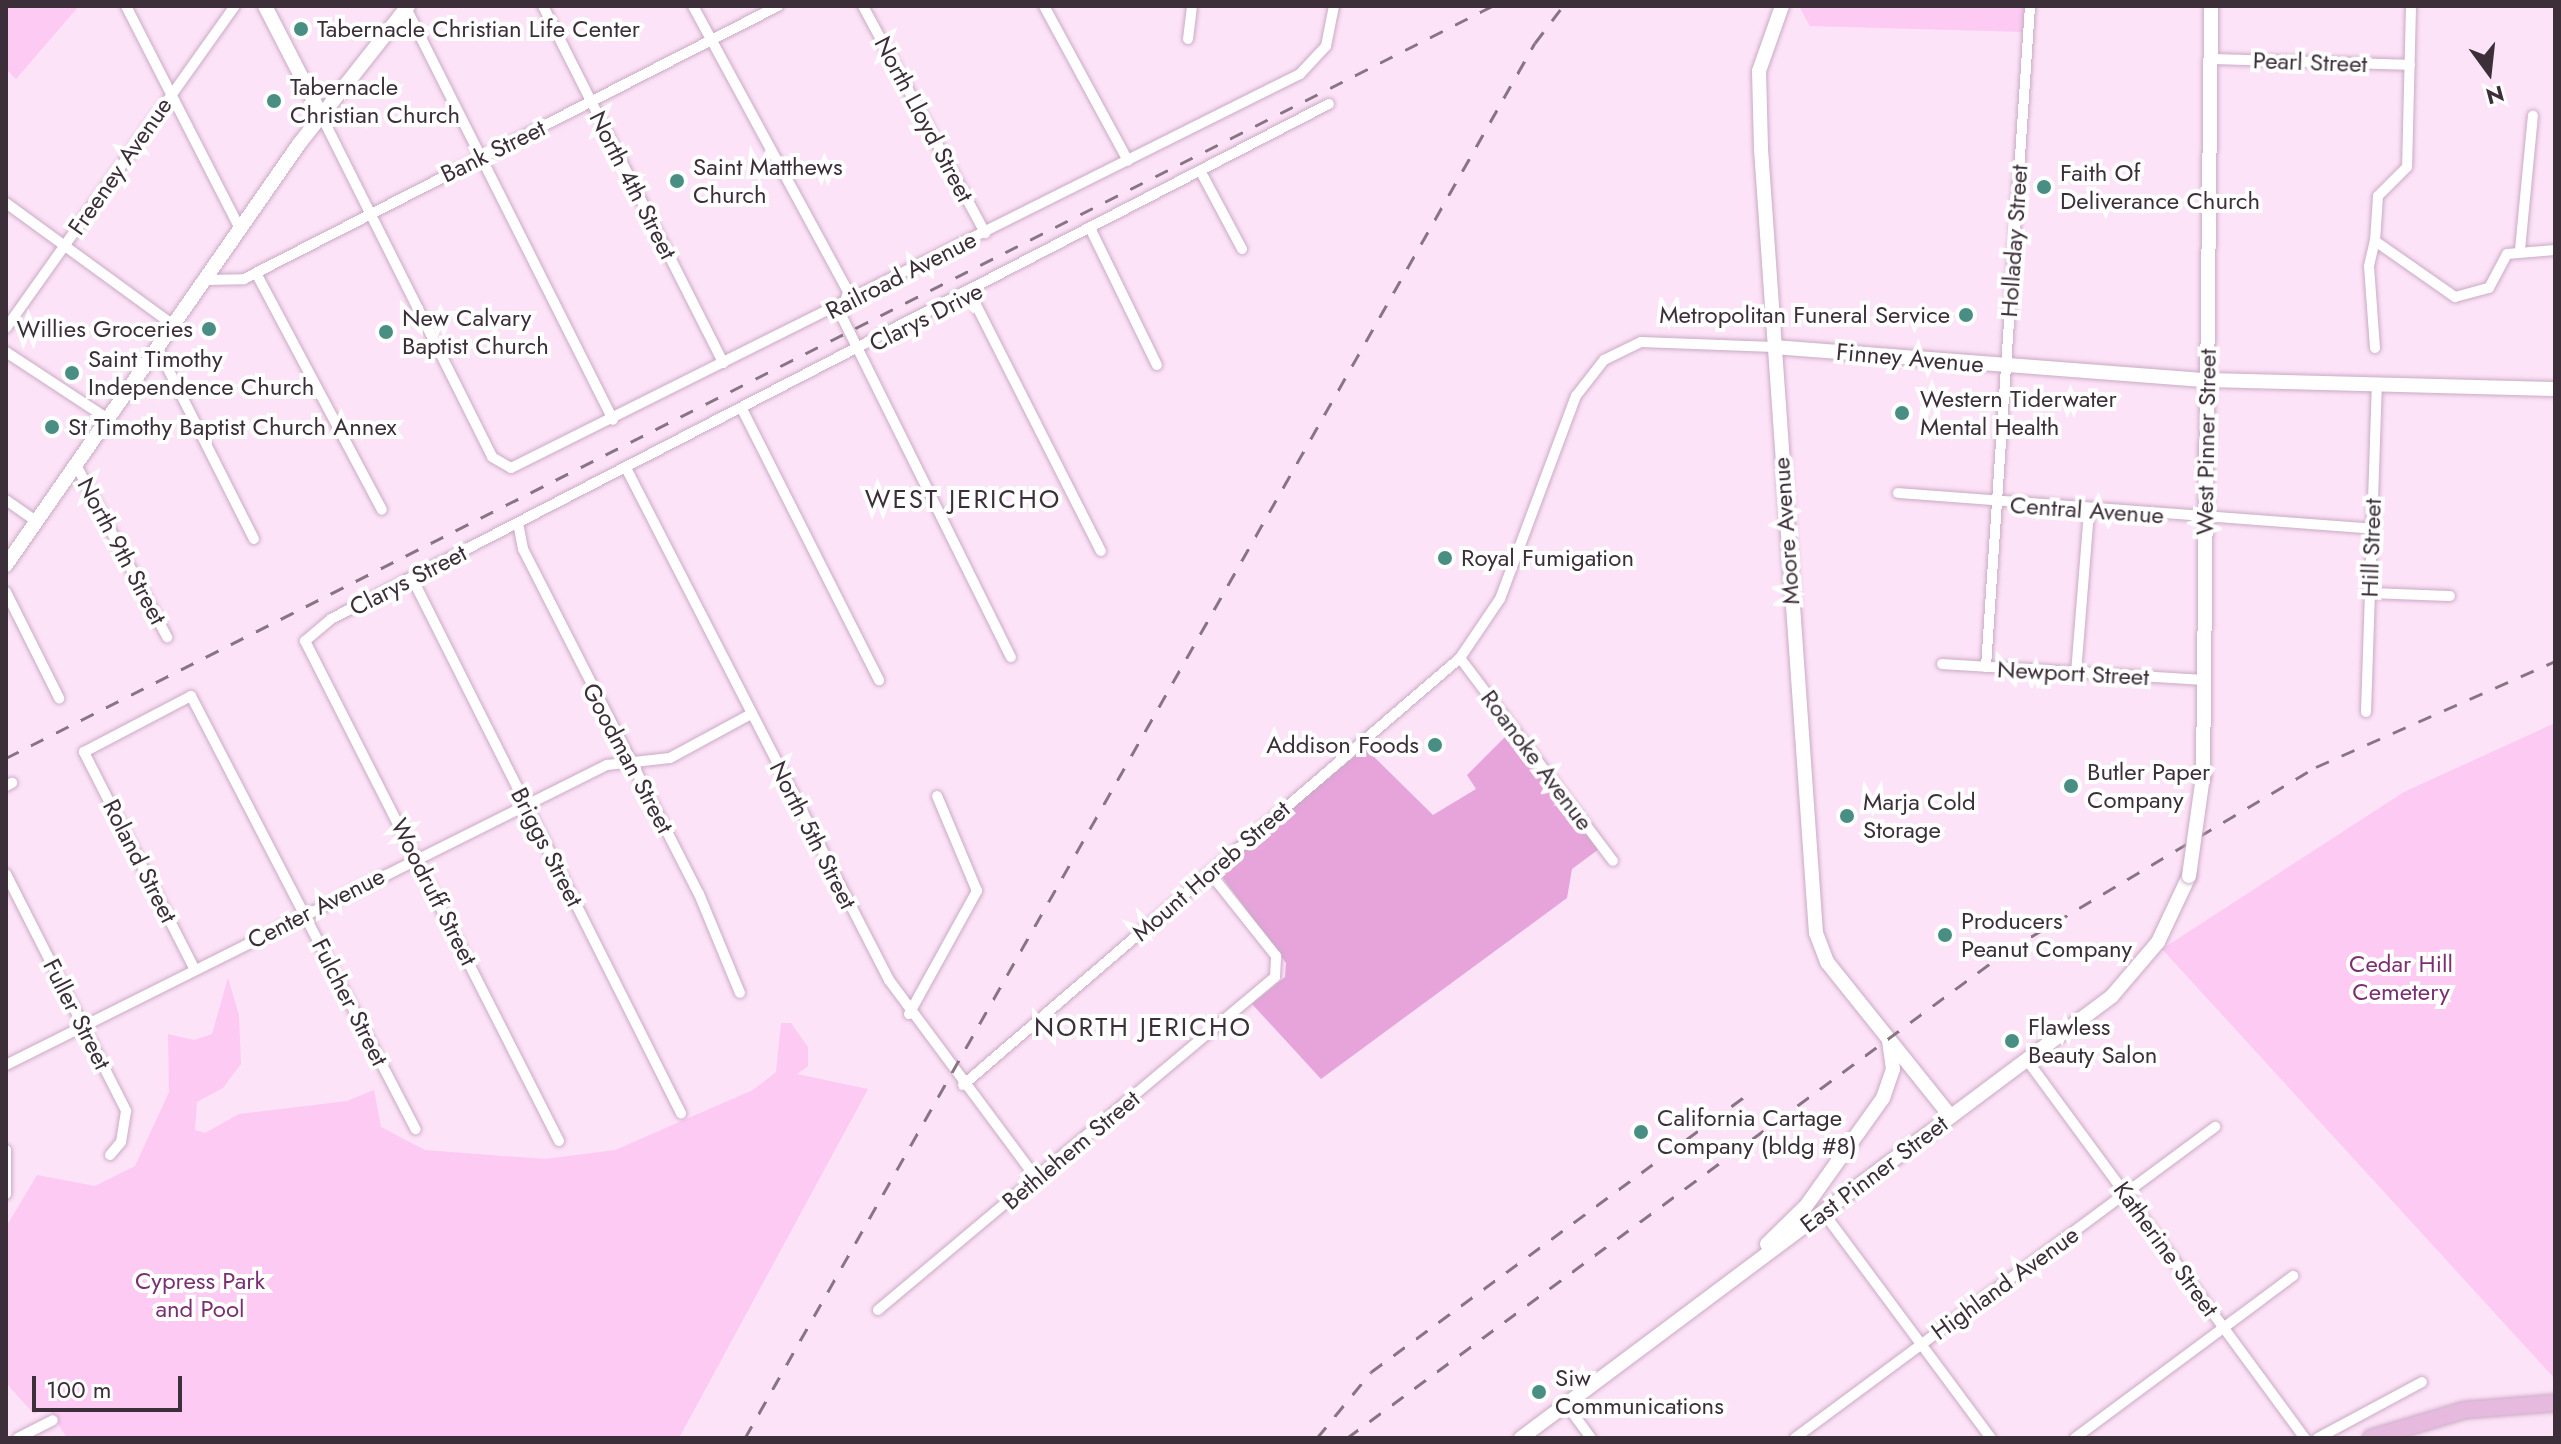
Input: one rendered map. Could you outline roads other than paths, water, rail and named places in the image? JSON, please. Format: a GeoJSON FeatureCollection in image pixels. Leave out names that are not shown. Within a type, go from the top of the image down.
{"type":"FeatureCollection","features":[{"type":"Feature","properties":{"kind":"main road"},"geometry":{"type":"LineString","coordinates":[[265,6],[321,115]]}},
{"type":"Feature","properties":{"kind":"main road","name":"Moore Avenue"},"geometry":{"type":"LineString","coordinates":[[1782,6],[1759,71],[1774,347],[1817,940],[1951,1117]]}},
{"type":"Feature","properties":{"kind":"main road","name":"West Pinner Street"},"geometry":{"type":"LineString","coordinates":[[2189,876],[2203,776],[2211,6]]}},
{"type":"Feature","properties":{"kind":"main road"},"geometry":{"type":"LineString","coordinates":[[6,565],[321,115],[406,7]]}},
{"type":"Feature","properties":{"kind":"main road","name":"Finney Avenue"},"geometry":{"type":"LineString","coordinates":[[1774,347],[2206,380],[2555,389]]}},
{"type":"Feature","properties":{"kind":"main road","name":"East Pinner Street"},"geometry":{"type":"LineString","coordinates":[[1521,1438],[2112,996],[2158,942],[2189,876]]}},
{"type":"Feature","properties":{"kind":"main road"},"geometry":{"type":"LineString","coordinates":[[1685,1315],[1790,1224],[1830,1173],[1888,1090],[1888,1037]]}},
{"type":"Feature","properties":{"kind":"main road"},"geometry":{"type":"LineString","coordinates":[[2371,1438],[2465,1410],[2555,1403]]}},
{"type":"Feature","properties":{"kind":"street"},"geometry":{"type":"LineString","coordinates":[[126,6],[240,229]]}},
{"type":"Feature","properties":{"kind":"street","name":"Freeney Avenue"},"geometry":{"type":"LineString","coordinates":[[6,328],[235,6]]}},
{"type":"Feature","properties":{"kind":"street","name":"North 4th Street"},"geometry":{"type":"LineString","coordinates":[[543,6],[723,363]]}},
{"type":"Feature","properties":{"kind":"street"},"geometry":{"type":"LineString","coordinates":[[693,6],[848,292],[840,305],[859,351],[1011,657]]}},
{"type":"Feature","properties":{"kind":"street","name":"Bank Street"},"geometry":{"type":"LineString","coordinates":[[205,280],[233,282],[256,273],[778,6]]}},
{"type":"Feature","properties":{"kind":"street","name":"North Lloyd Street"},"geometry":{"type":"LineString","coordinates":[[863,6],[985,233]]}},
{"type":"Feature","properties":{"kind":"street"},"geometry":{"type":"LineString","coordinates":[[1044,6],[1128,161]]}},
{"type":"Feature","properties":{"kind":"street"},"geometry":{"type":"LineString","coordinates":[[1188,39],[1192,6]]}},
{"type":"Feature","properties":{"kind":"street","name":"Railroad Avenue"},"geometry":{"type":"LineString","coordinates":[[321,115],[480,434],[498,463],[511,468],[613,420],[1300,74],[1325,47],[1334,6]]}},
{"type":"Feature","properties":{"kind":"street","name":"Holladay Street"},"geometry":{"type":"LineString","coordinates":[[1986,667],[2030,6]]}},
{"type":"Feature","properties":{"kind":"street"},"geometry":{"type":"LineString","coordinates":[[2375,348],[2369,266],[2375,241],[2378,196],[2407,167],[2411,6]]}},
{"type":"Feature","properties":{"kind":"street"},"geometry":{"type":"LineString","coordinates":[[406,7],[613,420]]}},
{"type":"Feature","properties":{"kind":"street","name":"Pearl Street"},"geometry":{"type":"LineString","coordinates":[[2210,59],[2410,65]]}},
{"type":"Feature","properties":{"kind":"street","name":"Clarys Drive"},"geometry":{"type":"LineString","coordinates":[[518,523],[971,295],[1329,104]]}},
{"type":"Feature","properties":{"kind":"street"},"geometry":{"type":"LineString","coordinates":[[2520,250],[2533,116]]}},
{"type":"Feature","properties":{"kind":"street"},"geometry":{"type":"LineString","coordinates":[[1202,174],[1242,249]]}},
{"type":"Feature","properties":{"kind":"street"},"geometry":{"type":"LineString","coordinates":[[6,203],[173,325]]}},
{"type":"Feature","properties":{"kind":"street"},"geometry":{"type":"LineString","coordinates":[[1092,232],[1157,365]]}},
{"type":"Feature","properties":{"kind":"street"},"geometry":{"type":"LineString","coordinates":[[2375,241],[2455,297],[2489,288],[2507,254],[2520,250],[2555,250]]}},
{"type":"Feature","properties":{"kind":"street"},"geometry":{"type":"LineString","coordinates":[[256,273],[382,510]]}},
{"type":"Feature","properties":{"kind":"street"},"geometry":{"type":"LineString","coordinates":[[971,295],[1101,551]]}},
{"type":"Feature","properties":{"kind":"street","name":"Finney Avenue"},"geometry":{"type":"LineString","coordinates":[[1460,658],[1515,566],[1558,440],[1593,371],[1641,342],[1774,347]]}},
{"type":"Feature","properties":{"kind":"street"},"geometry":{"type":"LineString","coordinates":[[157,347],[254,539]]}},
{"type":"Feature","properties":{"kind":"street"},"geometry":{"type":"LineString","coordinates":[[6,352],[108,419]]}},
{"type":"Feature","properties":{"kind":"street","name":"Hill Street"},"geometry":{"type":"LineString","coordinates":[[2366,712],[2377,383]]}},
{"type":"Feature","properties":{"kind":"street"},"geometry":{"type":"LineString","coordinates":[[742,409],[879,680]]}},
{"type":"Feature","properties":{"kind":"street","name":"North 9th Street"},"geometry":{"type":"LineString","coordinates":[[76,465],[167,637]]}},
{"type":"Feature","properties":{"kind":"street","name":"North 5th Street"},"geometry":{"type":"LineString","coordinates":[[626,468],[909,1014],[1036,1178]]}},
{"type":"Feature","properties":{"kind":"street","name":"Central Avenue"},"geometry":{"type":"LineString","coordinates":[[1898,493],[2205,519],[2372,529]]}},
{"type":"Feature","properties":{"kind":"street"},"geometry":{"type":"LineString","coordinates":[[6,500],[37,522]]}},
{"type":"Feature","properties":{"kind":"street"},"geometry":{"type":"LineString","coordinates":[[2076,673],[2089,510]]}},
{"type":"Feature","properties":{"kind":"street","name":"Clarys Street"},"geometry":{"type":"LineString","coordinates":[[305,643],[331,619],[413,580],[518,523]]}},
{"type":"Feature","properties":{"kind":"street","name":"Goodman Street"},"geometry":{"type":"LineString","coordinates":[[518,523],[523,549],[699,894],[740,993]]}},
{"type":"Feature","properties":{"kind":"street","name":"Briggs Street"},"geometry":{"type":"LineString","coordinates":[[413,580],[681,1113]]}},
{"type":"Feature","properties":{"kind":"street"},"geometry":{"type":"LineString","coordinates":[[6,592],[59,698]]}},
{"type":"Feature","properties":{"kind":"street"},"geometry":{"type":"LineString","coordinates":[[2369,593],[2450,596]]}},
{"type":"Feature","properties":{"kind":"street","name":"Woodruff Street"},"geometry":{"type":"LineString","coordinates":[[305,643],[559,1141]]}},
{"type":"Feature","properties":{"kind":"street","name":"Roanoke Avenue"},"geometry":{"type":"LineString","coordinates":[[1460,658],[1613,861]]}},
{"type":"Feature","properties":{"kind":"street","name":"Mount Horeb Street"},"geometry":{"type":"LineString","coordinates":[[963,1085],[1460,658]]}},
{"type":"Feature","properties":{"kind":"street","name":"Newport Street"},"geometry":{"type":"LineString","coordinates":[[1942,664],[2204,680]]}},
{"type":"Feature","properties":{"kind":"street","name":"Roland Street"},"geometry":{"type":"LineString","coordinates":[[195,970],[84,752],[186,696],[199,703]]}},
{"type":"Feature","properties":{"kind":"street","name":"Fulcher Street"},"geometry":{"type":"LineString","coordinates":[[199,703],[415,1129]]}},
{"type":"Feature","properties":{"kind":"street"},"geometry":{"type":"LineString","coordinates":[[630,760],[670,758],[751,714]]}},
{"type":"Feature","properties":{"kind":"street","name":"Center Avenue"},"geometry":{"type":"LineString","coordinates":[[6,1065],[526,804],[630,760]]}},
{"type":"Feature","properties":{"kind":"street"},"geometry":{"type":"LineString","coordinates":[[909,1014],[977,891],[937,796]]}},
{"type":"Feature","properties":{"kind":"street","name":"Bethlehem Street"},"geometry":{"type":"LineString","coordinates":[[878,1310],[1263,990],[1278,971],[1276,956],[1210,873]]}},
{"type":"Feature","properties":{"kind":"street","name":"Fuller Street"},"geometry":{"type":"LineString","coordinates":[[6,874],[126,1111],[119,1147],[110,1155]]}},
{"type":"Feature","properties":{"kind":"street","name":"Katherine Street"},"geometry":{"type":"LineString","coordinates":[[2027,1060],[2305,1438]]}},
{"type":"Feature","properties":{"kind":"street","name":"Highland Avenue"},"geometry":{"type":"LineString","coordinates":[[1795,1438],[2215,1127]]}},
{"type":"Feature","properties":{"kind":"street"},"geometry":{"type":"LineString","coordinates":[[6,1150],[6,1194]]}},
{"type":"Feature","properties":{"kind":"street"},"geometry":{"type":"LineString","coordinates":[[1823,1212],[1991,1438]]}},
{"type":"Feature","properties":{"kind":"street"},"geometry":{"type":"LineString","coordinates":[[2075,1438],[2293,1276]]}},
{"type":"Feature","properties":{"kind":"street"},"geometry":{"type":"LineString","coordinates":[[2318,1438],[2422,1382]]}},
{"type":"Feature","properties":{"kind":"street"},"geometry":{"type":"LineString","coordinates":[[1566,1404],[1591,1438]]}},
{"type":"Feature","properties":{"kind":"street"},"geometry":{"type":"LineString","coordinates":[[18,1438],[53,1420]]}},
{"type":"Feature","properties":{"kind":"railway"},"geometry":{"type":"LineString","coordinates":[[6,758],[1492,6]]}},
{"type":"Feature","properties":{"kind":"railway"},"geometry":{"type":"LineString","coordinates":[[745,1438],[1535,43],[1563,6]]}},
{"type":"Feature","properties":{"kind":"railway"},"geometry":{"type":"LineString","coordinates":[[1347,1438],[2007,951],[2316,767],[2555,661]]}},
{"type":"Feature","properties":{"kind":"railway"},"geometry":{"type":"LineString","coordinates":[[1317,1438],[1371,1372],[1748,1094]]}},
{"type":"Feature","properties":{"kind":"place","name":"Tabernacle Christian Life Center"},"geometry":{"type":"Point","coordinates":[301,29]}},
{"type":"Feature","properties":{"kind":"place","name":"Tabernacle Christian Church"},"geometry":{"type":"Point","coordinates":[274,101]}},
{"type":"Feature","properties":{"kind":"place","name":"Saint Matthews Church"},"geometry":{"type":"Point","coordinates":[677,181]}},
{"type":"Feature","properties":{"kind":"place","name":"Faith Of Deliverance Church"},"geometry":{"type":"Point","coordinates":[2044,187]}},
{"type":"Feature","properties":{"kind":"place","name":"Metropolitan Funeral Service"},"geometry":{"type":"Point","coordinates":[1966,315]}},
{"type":"Feature","properties":{"kind":"place","name":"Willies Groceries"},"geometry":{"type":"Point","coordinates":[209,329]}},
{"type":"Feature","properties":{"kind":"place","name":"New Calvary Baptist Church"},"geometry":{"type":"Point","coordinates":[386,332]}},
{"type":"Feature","properties":{"kind":"place","name":"Saint Timothy Independence Church"},"geometry":{"type":"Point","coordinates":[72,373]}},
{"type":"Feature","properties":{"kind":"place","name":"Western Tiderwater Mental Health"},"geometry":{"type":"Point","coordinates":[1902,413]}},
{"type":"Feature","properties":{"kind":"place","name":"St Timothy Baptist Church Annex"},"geometry":{"type":"Point","coordinates":[52,427]}},
{"type":"Feature","properties":{"kind":"place","name":"Royal Fumigation"},"geometry":{"type":"Point","coordinates":[1445,558]}},
{"type":"Feature","properties":{"kind":"place","name":"Addison Foods"},"geometry":{"type":"Point","coordinates":[1435,745]}},
{"type":"Feature","properties":{"kind":"place","name":"Butler Paper Company"},"geometry":{"type":"Point","coordinates":[2071,786]}},
{"type":"Feature","properties":{"kind":"place","name":"Marja Cold Storage"},"geometry":{"type":"Point","coordinates":[1847,816]}},
{"type":"Feature","properties":{"kind":"place","name":"Producers Peanut Company"},"geometry":{"type":"Point","coordinates":[1945,935]}},
{"type":"Feature","properties":{"kind":"place","name":"Flawless Beauty Salon"},"geometry":{"type":"Point","coordinates":[2012,1041]}},
{"type":"Feature","properties":{"kind":"place","name":"California Cartage Company (bldg #8)"},"geometry":{"type":"Point","coordinates":[1641,1132]}},
{"type":"Feature","properties":{"kind":"place","name":"Siw Communications"},"geometry":{"type":"Point","coordinates":[1539,1392]}},
{"type":"Feature","properties":{"kind":"district","name":"WEST JERICHO"},"geometry":{"type":"Point","coordinates":[963,500]}},
{"type":"Feature","properties":{"kind":"district","name":"NORTH JERICHO"},"geometry":{"type":"Point","coordinates":[1143,1028]}},
{"type":"Feature","properties":{"kind":"park label","name":"Cedar Hill Cemetery"},"geometry":{"type":"Point","coordinates":[2401,978]}},
{"type":"Feature","properties":{"kind":"park label","name":"Cypress Park and Pool"},"geometry":{"type":"Point","coordinates":[200,1295]}}]}
